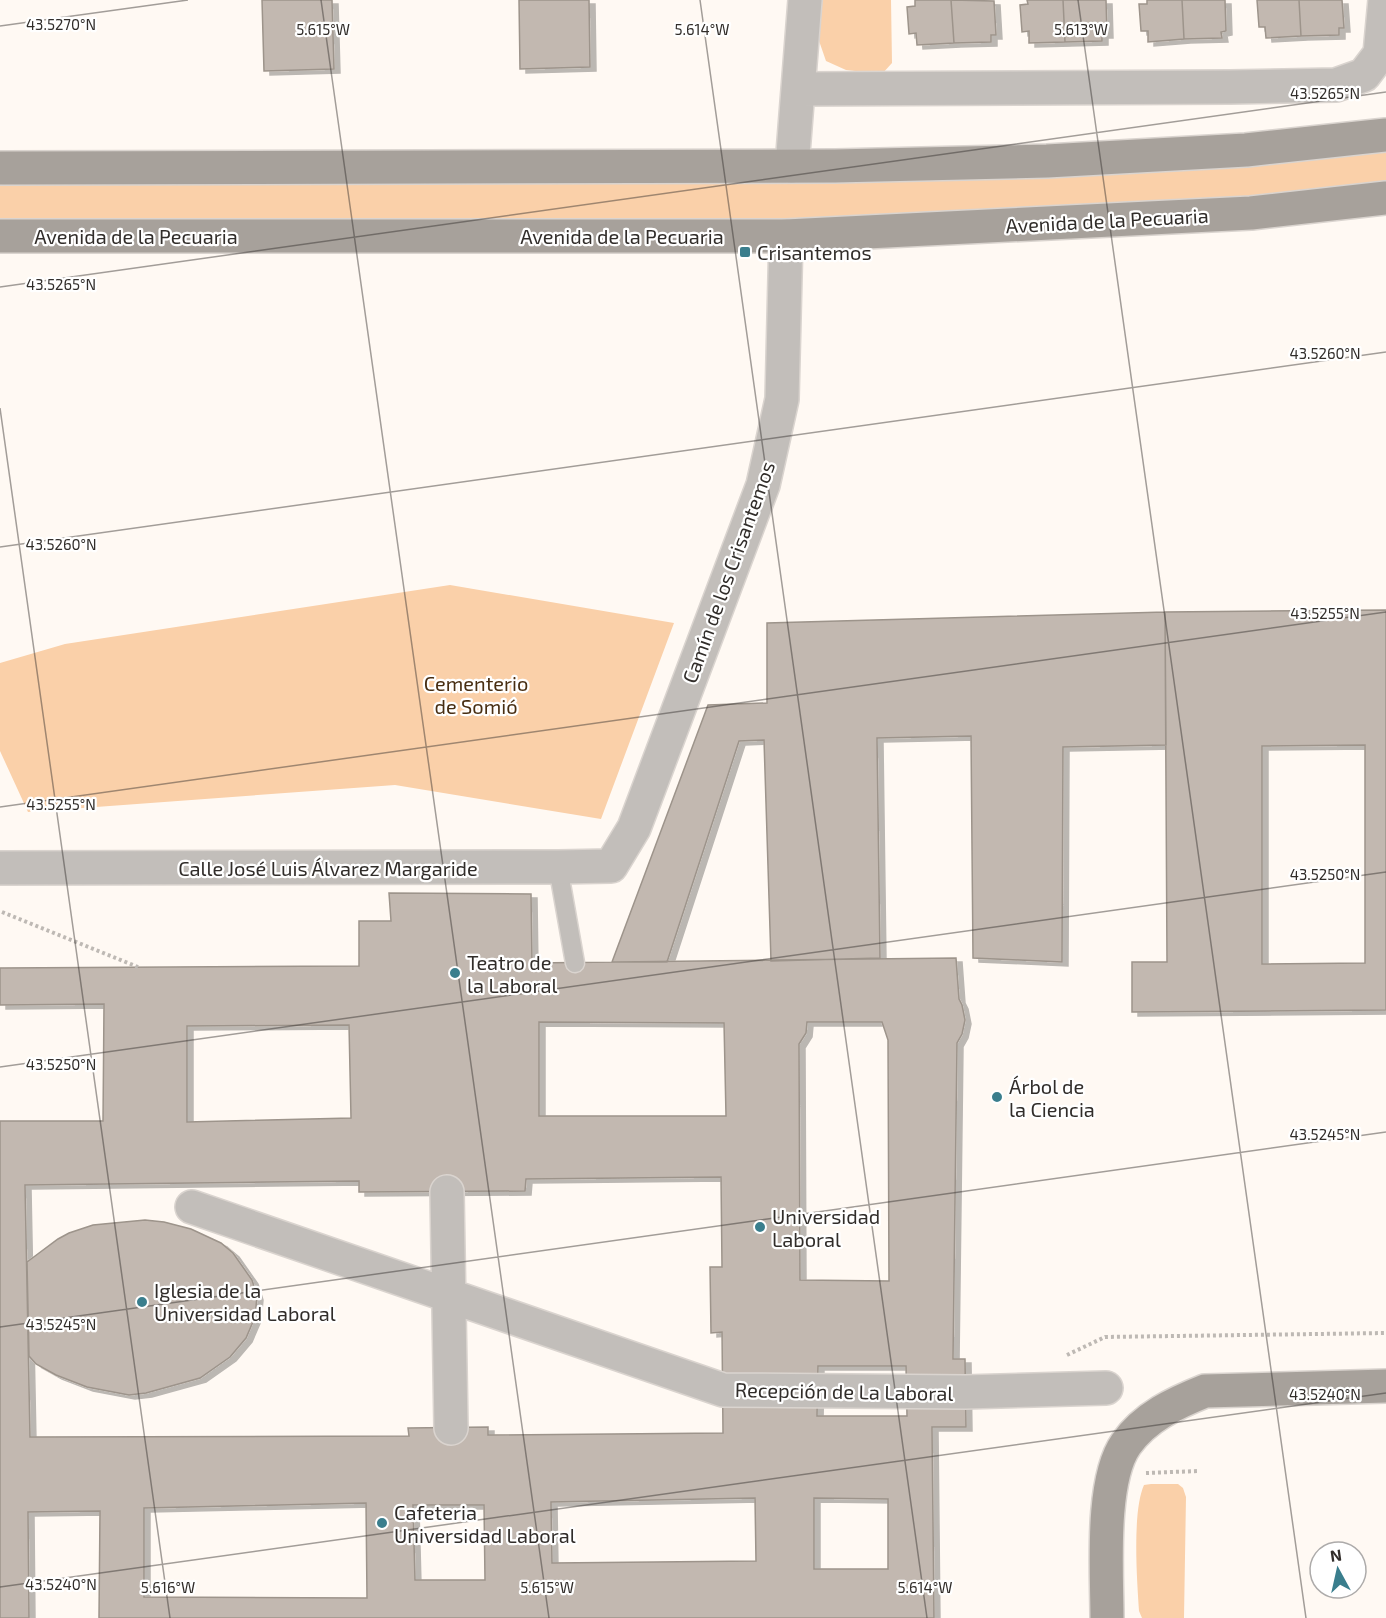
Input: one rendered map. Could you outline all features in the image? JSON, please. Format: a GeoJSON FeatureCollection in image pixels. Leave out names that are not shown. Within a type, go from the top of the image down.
{"type":"FeatureCollection","features":[{"type":"Feature","properties":{"kind":"street"},"geometry":{"type":"LineString","coordinates":[[792,166],[806,0]]}},
{"type":"Feature","properties":{"kind":"street"},"geometry":{"type":"LineString","coordinates":[[798,88],[1336,85],[1364,75],[1380,54],[1385,0]]}},
{"type":"Feature","properties":{"kind":"street"},"geometry":{"type":"LineString","coordinates":[[0,168],[792,166],[1024,162],[1246,150],[1386,135]]}},
{"type":"Feature","properties":{"kind":"street","name":"Avenida de la Pecuaria"},"geometry":{"type":"LineString","coordinates":[[0,236],[786,236],[1251,213],[1386,198]]}},
{"type":"Feature","properties":{"kind":"street","name":"Camín de los Crisantemos"},"geometry":{"type":"LineString","coordinates":[[634,828],[763,485],[782,399],[786,236]]}},
{"type":"Feature","properties":{"kind":"street","name":"Calle José Luis Álvarez Margaride"},"geometry":{"type":"LineString","coordinates":[[0,868],[611,866],[634,828]]}},
{"type":"Feature","properties":{"kind":"street"},"geometry":{"type":"LineString","coordinates":[[447,1192],[451,1428]]}},
{"type":"Feature","properties":{"kind":"street","name":"Recepción de La Laboral"},"geometry":{"type":"LineString","coordinates":[[192,1207],[723,1390],[965,1392],[1106,1388]]}},
{"type":"Feature","properties":{"kind":"street"},"geometry":{"type":"LineString","coordinates":[[1107,1618],[1108,1507],[1129,1467],[1125,1445],[1146,1422],[1177,1402],[1205,1391],[1386,1386]]}},
{"type":"Feature","properties":{"kind":"lane"},"geometry":{"type":"LineString","coordinates":[[558,867],[575,963]]}},
{"type":"Feature","properties":{"kind":"path"},"geometry":{"type":"LineString","coordinates":[[2,912],[138,967]]}},
{"type":"Feature","properties":{"kind":"path"},"geometry":{"type":"LineString","coordinates":[[1054,1391],[1054,1361],[1106,1337],[1386,1333]]}},
{"type":"Feature","properties":{"kind":"path"},"geometry":{"type":"LineString","coordinates":[[1129,1467],[1199,1471]]}},
{"type":"Feature","properties":{"kind":"green space"},"geometry":{"type":"Polygon","coordinates":[[[820,0],[891,0],[892,63],[882,74],[846,70],[826,61],[817,35],[820,0]]]}},
{"type":"Feature","properties":{"kind":"green space"},"geometry":{"type":"Polygon","coordinates":[[[1386,135],[1386,198],[1251,213],[0,236],[0,168],[792,166],[1386,135]]]}},
{"type":"Feature","properties":{"kind":"green space","name":"Cementerio de Somió"},"geometry":{"type":"Polygon","coordinates":[[[450,585],[674,623],[601,819],[395,785],[28,812],[0,751],[0,663],[65,644],[450,585]]]}},
{"type":"Feature","properties":{"kind":"green space"},"geometry":{"type":"Polygon","coordinates":[[[1178,1484],[1183,1488],[1186,1497],[1184,1618],[1142,1618],[1139,1611],[1136,1546],[1138,1512],[1144,1485],[1178,1484]]]}},
{"type":"Feature","properties":{"kind":"building"},"geometry":{"type":"Polygon","coordinates":[[[262,0],[332,0],[334,69],[264,71],[262,0]]]}},
{"type":"Feature","properties":{"kind":"building"},"geometry":{"type":"Polygon","coordinates":[[[519,0],[589,0],[590,67],[520,69],[519,0]]]}},
{"type":"Feature","properties":{"kind":"building"},"geometry":{"type":"Polygon","coordinates":[[[915,0],[951,0],[954,43],[917,45],[916,33],[909,34],[907,7],[915,6],[915,0]]]}},
{"type":"Feature","properties":{"kind":"building"},"geometry":{"type":"Polygon","coordinates":[[[951,0],[994,1],[996,35],[991,35],[991,42],[954,43],[951,0]]]}},
{"type":"Feature","properties":{"kind":"building"},"geometry":{"type":"Polygon","coordinates":[[[1027,0],[1063,0],[1065,42],[1029,43],[1029,31],[1022,32],[1020,5],[1028,4],[1027,0]]]}},
{"type":"Feature","properties":{"kind":"building"},"geometry":{"type":"Polygon","coordinates":[[[1063,0],[1106,0],[1107,34],[1102,34],[1102,41],[1065,42],[1063,0]]]}},
{"type":"Feature","properties":{"kind":"building"},"geometry":{"type":"Polygon","coordinates":[[[1147,0],[1182,0],[1184,39],[1148,42],[1148,31],[1141,31],[1139,4],[1147,4],[1147,0]]]}},
{"type":"Feature","properties":{"kind":"building"},"geometry":{"type":"Polygon","coordinates":[[[1182,0],[1225,0],[1226,31],[1221,32],[1222,38],[1184,39],[1182,0]]]}},
{"type":"Feature","properties":{"kind":"building"},"geometry":{"type":"Polygon","coordinates":[[[1257,0],[1299,0],[1301,36],[1266,38],[1265,27],[1259,27],[1257,0]]]}},
{"type":"Feature","properties":{"kind":"building"},"geometry":{"type":"Polygon","coordinates":[[[1299,0],[1342,0],[1344,28],[1339,28],[1339,35],[1301,36],[1299,0]]]}},
{"type":"Feature","properties":{"kind":"building"},"geometry":{"type":"Polygon","coordinates":[[[1386,610],[1386,1010],[1132,1012],[1132,962],[1167,962],[1165,612],[1386,610]],[[1365,745],[1262,746],[1262,964],[1365,963],[1365,745]]]}},
{"type":"Feature","properties":{"kind":"building"},"geometry":{"type":"Polygon","coordinates":[[[1165,612],[1166,745],[1063,747],[1062,962],[973,958],[971,736],[877,738],[880,958],[771,961],[764,740],[739,741],[667,962],[612,962],[708,705],[767,703],[767,623],[1165,612]]]}},
{"type":"Feature","properties":{"kind":"building","name":"Universidad Laboral"},"geometry":{"type":"Polygon","coordinates":[[[389,893],[531,894],[532,963],[956,958],[959,999],[965,1020],[957,1043],[953,1359],[965,1359],[966,1427],[932,1427],[934,1618],[99,1618],[100,1511],[28,1512],[29,1618],[0,1618],[0,1121],[103,1121],[104,1004],[0,1005],[0,968],[359,966],[359,921],[391,921],[389,893]],[[539,1022],[539,1116],[726,1116],[724,1023],[539,1022]],[[807,1022],[806,1033],[799,1044],[800,1280],[889,1281],[888,1040],[882,1022],[807,1022]],[[349,1025],[187,1026],[187,1122],[351,1118],[349,1025]],[[721,1177],[526,1179],[525,1191],[359,1192],[359,1181],[25,1185],[30,1437],[409,1436],[408,1428],[488,1427],[488,1435],[723,1433],[722,1332],[711,1333],[710,1267],[722,1267],[721,1177]],[[818,1366],[817,1416],[907,1416],[906,1366],[818,1366]],[[755,1498],[551,1502],[552,1563],[756,1561],[755,1498]],[[814,1498],[814,1569],[888,1569],[888,1499],[814,1498]],[[366,1503],[144,1508],[144,1597],[367,1598],[366,1503]],[[413,1505],[415,1580],[485,1580],[484,1505],[413,1505]]]}},
{"type":"Feature","properties":{"kind":"building","name":"Iglesia de la Universidad Laboral"},"geometry":{"type":"Polygon","coordinates":[[[145,1220],[191,1229],[221,1243],[233,1253],[252,1280],[257,1296],[255,1317],[246,1338],[230,1357],[200,1378],[146,1393],[129,1395],[87,1387],[56,1375],[36,1364],[29,1356],[27,1262],[69,1233],[93,1225],[145,1220]]]}},
{"type":"Feature","properties":{"kind":"place","name":"Crisantemos"},"geometry":{"type":"Point","coordinates":[745,252]}},
{"type":"Feature","properties":{"kind":"place","name":"Teatro de la Laboral"},"geometry":{"type":"Point","coordinates":[455,973]}},
{"type":"Feature","properties":{"kind":"place","name":"Árbol de la Ciencia"},"geometry":{"type":"Point","coordinates":[997,1097]}},
{"type":"Feature","properties":{"kind":"place","name":"Universidad Laboral"},"geometry":{"type":"Point","coordinates":[760,1227]}},
{"type":"Feature","properties":{"kind":"place","name":"Iglesia de la Universidad Laboral"},"geometry":{"type":"Point","coordinates":[142,1302]}},
{"type":"Feature","properties":{"kind":"place","name":"Cafeteria Universidad Laboral"},"geometry":{"type":"Point","coordinates":[382,1523]}}]}
